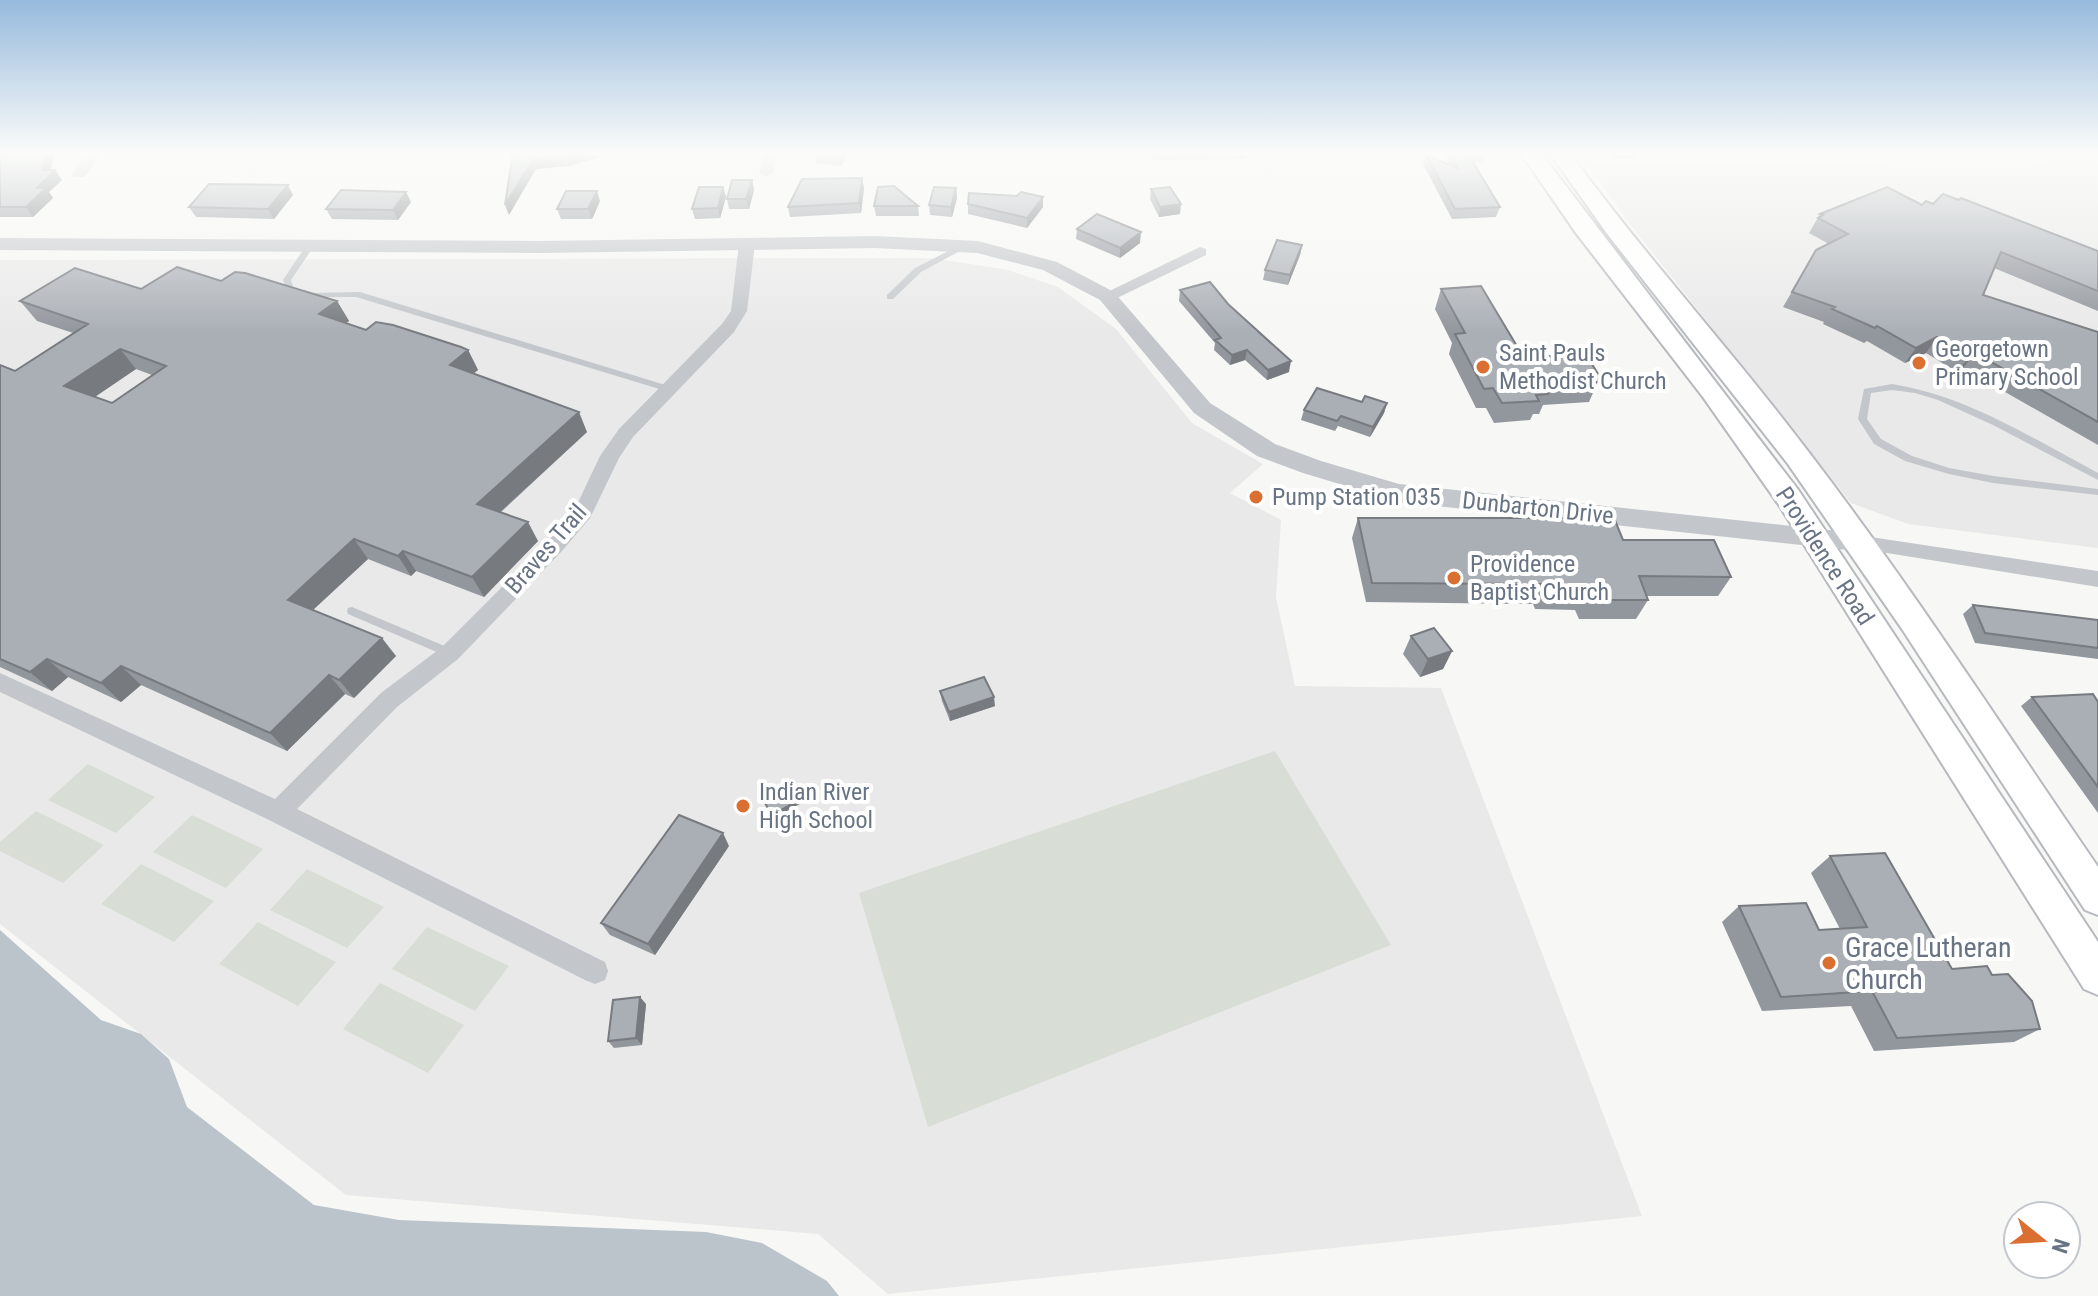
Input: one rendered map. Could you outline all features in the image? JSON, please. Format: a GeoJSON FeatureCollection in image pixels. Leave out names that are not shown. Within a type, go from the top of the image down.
{"type":"FeatureCollection","features":[{"type":"Feature","properties":{"kind":"main road","name":"Providence Road"},"geometry":{"type":"LineString","coordinates":[[1573,212],[1712,391],[1814,538],[2098,976]]}},
{"type":"Feature","properties":{"kind":"main road","name":"Providence Road"},"geometry":{"type":"LineString","coordinates":[[1603,212],[1760,407],[1857,542],[2098,898]]}},
{"type":"Feature","properties":{"kind":"street","name":"Dunbarton Drive"},"geometry":{"type":"LineString","coordinates":[[3,246],[875,242],[966,246],[1017,255],[1050,266],[1107,296],[1202,408],[1266,450],[1399,493],[1857,542],[2098,579]]}},
{"type":"Feature","properties":{"kind":"street","name":"Braves Trail"},"geometry":{"type":"LineString","coordinates":[[278,812],[389,700],[450,653],[555,546],[583,513],[610,456],[626,433],[728,328],[739,311],[747,244]]}},
{"type":"Feature","properties":{"kind":"street"},"geometry":{"type":"LineString","coordinates":[[1107,296],[1200,252]]}},
{"type":"Feature","properties":{"kind":"street"},"geometry":{"type":"LineString","coordinates":[[0,682],[278,812],[595,971]]}},
{"type":"Feature","properties":{"kind":"lane"},"geometry":{"type":"LineString","coordinates":[[310,246],[287,280],[291,291],[311,295],[357,294],[669,389]]}},
{"type":"Feature","properties":{"kind":"lane"},"geometry":{"type":"LineString","coordinates":[[890,297],[918,270],[966,246]]}},
{"type":"Feature","properties":{"kind":"lane"},"geometry":{"type":"LineString","coordinates":[[2098,477],[1952,402],[1922,392],[1890,387],[1867,391],[1860,405],[1861,418],[1873,438],[1891,452],[1917,464],[2098,492]]}},
{"type":"Feature","properties":{"kind":"lane"},"geometry":{"type":"LineString","coordinates":[[352,611],[450,653]]}},
{"type":"Feature","properties":{"kind":"shaded area","name":"Georgetown Primary School"},"geometry":{"type":"Polygon","coordinates":[[[1621,212],[2098,212],[2098,548],[1908,524],[1851,503],[1621,212]]]}},
{"type":"Feature","properties":{"kind":"shaded area","name":"Indian River High School"},"geometry":{"type":"Polygon","coordinates":[[[931,258],[1008,270],[1058,287],[1116,329],[1192,423],[1263,464],[1230,493],[1281,520],[1276,597],[1295,686],[1441,688],[1642,1216],[888,1294],[818,1234],[346,1195],[0,924],[0,260],[931,258]]]}},
{"type":"Feature","properties":{"kind":"shaded area"},"geometry":{"type":"Polygon","coordinates":[[[1275,751],[1391,945],[928,1127],[859,893],[1275,751]]]}},
{"type":"Feature","properties":{"kind":"shaded area"},"geometry":{"type":"Polygon","coordinates":[[[88,764],[155,797],[116,833],[48,800],[88,764]]]}},
{"type":"Feature","properties":{"kind":"shaded area"},"geometry":{"type":"Polygon","coordinates":[[[36,811],[104,845],[63,883],[0,851],[0,842],[36,811]]]}},
{"type":"Feature","properties":{"kind":"shaded area"},"geometry":{"type":"Polygon","coordinates":[[[192,815],[263,849],[226,888],[153,852],[192,815]]]}},
{"type":"Feature","properties":{"kind":"shaded area"},"geometry":{"type":"Polygon","coordinates":[[[141,864],[214,901],[174,942],[101,904],[141,864]]]}},
{"type":"Feature","properties":{"kind":"shaded area"},"geometry":{"type":"Polygon","coordinates":[[[307,869],[384,907],[347,948],[270,910],[307,869]]]}},
{"type":"Feature","properties":{"kind":"shaded area"},"geometry":{"type":"Polygon","coordinates":[[[258,922],[336,962],[298,1006],[219,964],[258,922]]]}},
{"type":"Feature","properties":{"kind":"shaded area"},"geometry":{"type":"Polygon","coordinates":[[[427,927],[509,966],[475,1011],[392,969],[427,927]]]}},
{"type":"Feature","properties":{"kind":"shaded area"},"geometry":{"type":"Polygon","coordinates":[[[0,930],[101,1020],[141,1034],[169,1059],[187,1107],[314,1205],[399,1220],[706,1232],[762,1243],[827,1281],[839,1296],[0,1296],[0,930]]]}},
{"type":"Feature","properties":{"kind":"shaded area"},"geometry":{"type":"Polygon","coordinates":[[[380,983],[464,1025],[428,1073],[343,1029],[380,983]]]}},
{"type":"Feature","properties":{"kind":"building"},"geometry":{"type":"Polygon","coordinates":[[[1004,212],[1031,212],[1027,218],[1004,212]]]}},
{"type":"Feature","properties":{"kind":"building"},"geometry":{"type":"Polygon","coordinates":[[[1998,212],[2098,251],[2098,291],[2001,252],[1983,295],[2098,332],[2098,422],[1975,353],[1969,357],[1937,337],[1916,348],[1877,326],[1875,328],[1832,309],[1835,307],[1792,292],[1816,250],[1848,234],[1818,218],[1823,215],[1820,214],[1998,212]]]}},
{"type":"Feature","properties":{"kind":"building"},"geometry":{"type":"Polygon","coordinates":[[[1097,214],[1141,232],[1120,248],[1077,229],[1097,214]]]}},
{"type":"Feature","properties":{"kind":"building"},"geometry":{"type":"Polygon","coordinates":[[[1277,240],[1302,245],[1290,275],[1265,270],[1277,240]]]}},
{"type":"Feature","properties":{"kind":"building"},"geometry":{"type":"Polygon","coordinates":[[[177,267],[221,281],[235,272],[245,273],[337,301],[319,314],[366,330],[376,322],[393,325],[461,347],[468,350],[450,365],[579,412],[477,504],[528,522],[472,577],[403,551],[398,556],[354,539],[288,600],[382,638],[339,680],[329,675],[270,733],[121,666],[101,683],[47,659],[30,672],[0,659],[0,365],[15,371],[88,324],[20,301],[75,268],[141,289],[177,267]],[[120,349],[64,386],[112,403],[166,366],[120,349]]]}},
{"type":"Feature","properties":{"kind":"building"},"geometry":{"type":"Polygon","coordinates":[[[1210,282],[1228,304],[1291,361],[1268,370],[1247,350],[1232,355],[1215,340],[1221,338],[1180,290],[1210,282]]]}},
{"type":"Feature","properties":{"kind":"building"},"geometry":{"type":"Polygon","coordinates":[[[1481,286],[1524,358],[1582,354],[1600,377],[1596,377],[1599,382],[1543,385],[1548,394],[1536,395],[1539,401],[1502,403],[1493,388],[1484,389],[1455,334],[1465,333],[1441,289],[1481,286]]]}},
{"type":"Feature","properties":{"kind":"building"},"geometry":{"type":"Polygon","coordinates":[[[1317,388],[1362,402],[1365,396],[1387,403],[1373,427],[1341,416],[1337,421],[1304,410],[1317,388]]]}},
{"type":"Feature","properties":{"kind":"building","name":"Providence Baptist Church"},"geometry":{"type":"Polygon","coordinates":[[[1358,518],[1614,518],[1623,540],[1714,540],[1731,577],[1639,576],[1648,600],[1590,600],[1586,591],[1545,590],[1543,584],[1372,583],[1358,518]]]}},
{"type":"Feature","properties":{"kind":"building"},"geometry":{"type":"Polygon","coordinates":[[[1973,605],[2098,620],[2098,648],[1985,633],[1973,605]]]}},
{"type":"Feature","properties":{"kind":"building"},"geometry":{"type":"Polygon","coordinates":[[[1434,628],[1452,651],[1428,659],[1411,636],[1434,628]]]}},
{"type":"Feature","properties":{"kind":"building"},"geometry":{"type":"Polygon","coordinates":[[[984,677],[994,697],[949,712],[940,691],[984,677]]]}},
{"type":"Feature","properties":{"kind":"building"},"geometry":{"type":"Polygon","coordinates":[[[2093,694],[2098,702],[2098,787],[2032,697],[2093,694]]]}},
{"type":"Feature","properties":{"kind":"building"},"geometry":{"type":"Polygon","coordinates":[[[793,781],[804,797],[772,815],[762,798],[793,781]]]}},
{"type":"Feature","properties":{"kind":"building"},"geometry":{"type":"Polygon","coordinates":[[[679,815],[723,833],[648,944],[601,923],[679,815]]]}},
{"type":"Feature","properties":{"kind":"building","name":"Grace Lutheran Church"},"geometry":{"type":"Polygon","coordinates":[[[1885,853],[1952,969],[1987,966],[1992,975],[2008,974],[2032,1001],[2040,1029],[1897,1038],[1872,991],[1781,997],[1739,906],[1806,903],[1819,930],[1867,927],[1830,856],[1885,853]]]}},
{"type":"Feature","properties":{"kind":"building"},"geometry":{"type":"Polygon","coordinates":[[[640,997],[636,1038],[608,1041],[613,1000],[640,997]]]}},
{"type":"Feature","properties":{"kind":"place","name":"Georgetown Primary School"},"geometry":{"type":"Point","coordinates":[1919,363]}},
{"type":"Feature","properties":{"kind":"place","name":"Saint Pauls Methodist Church"},"geometry":{"type":"Point","coordinates":[1483,367]}},
{"type":"Feature","properties":{"kind":"place","name":"Pump Station 035"},"geometry":{"type":"Point","coordinates":[1256,497]}},
{"type":"Feature","properties":{"kind":"place","name":"Providence Baptist Church"},"geometry":{"type":"Point","coordinates":[1454,578]}},
{"type":"Feature","properties":{"kind":"place","name":"Indian River High School"},"geometry":{"type":"Point","coordinates":[743,806]}},
{"type":"Feature","properties":{"kind":"place","name":"Grace Lutheran Church"},"geometry":{"type":"Point","coordinates":[1829,963]}}]}
